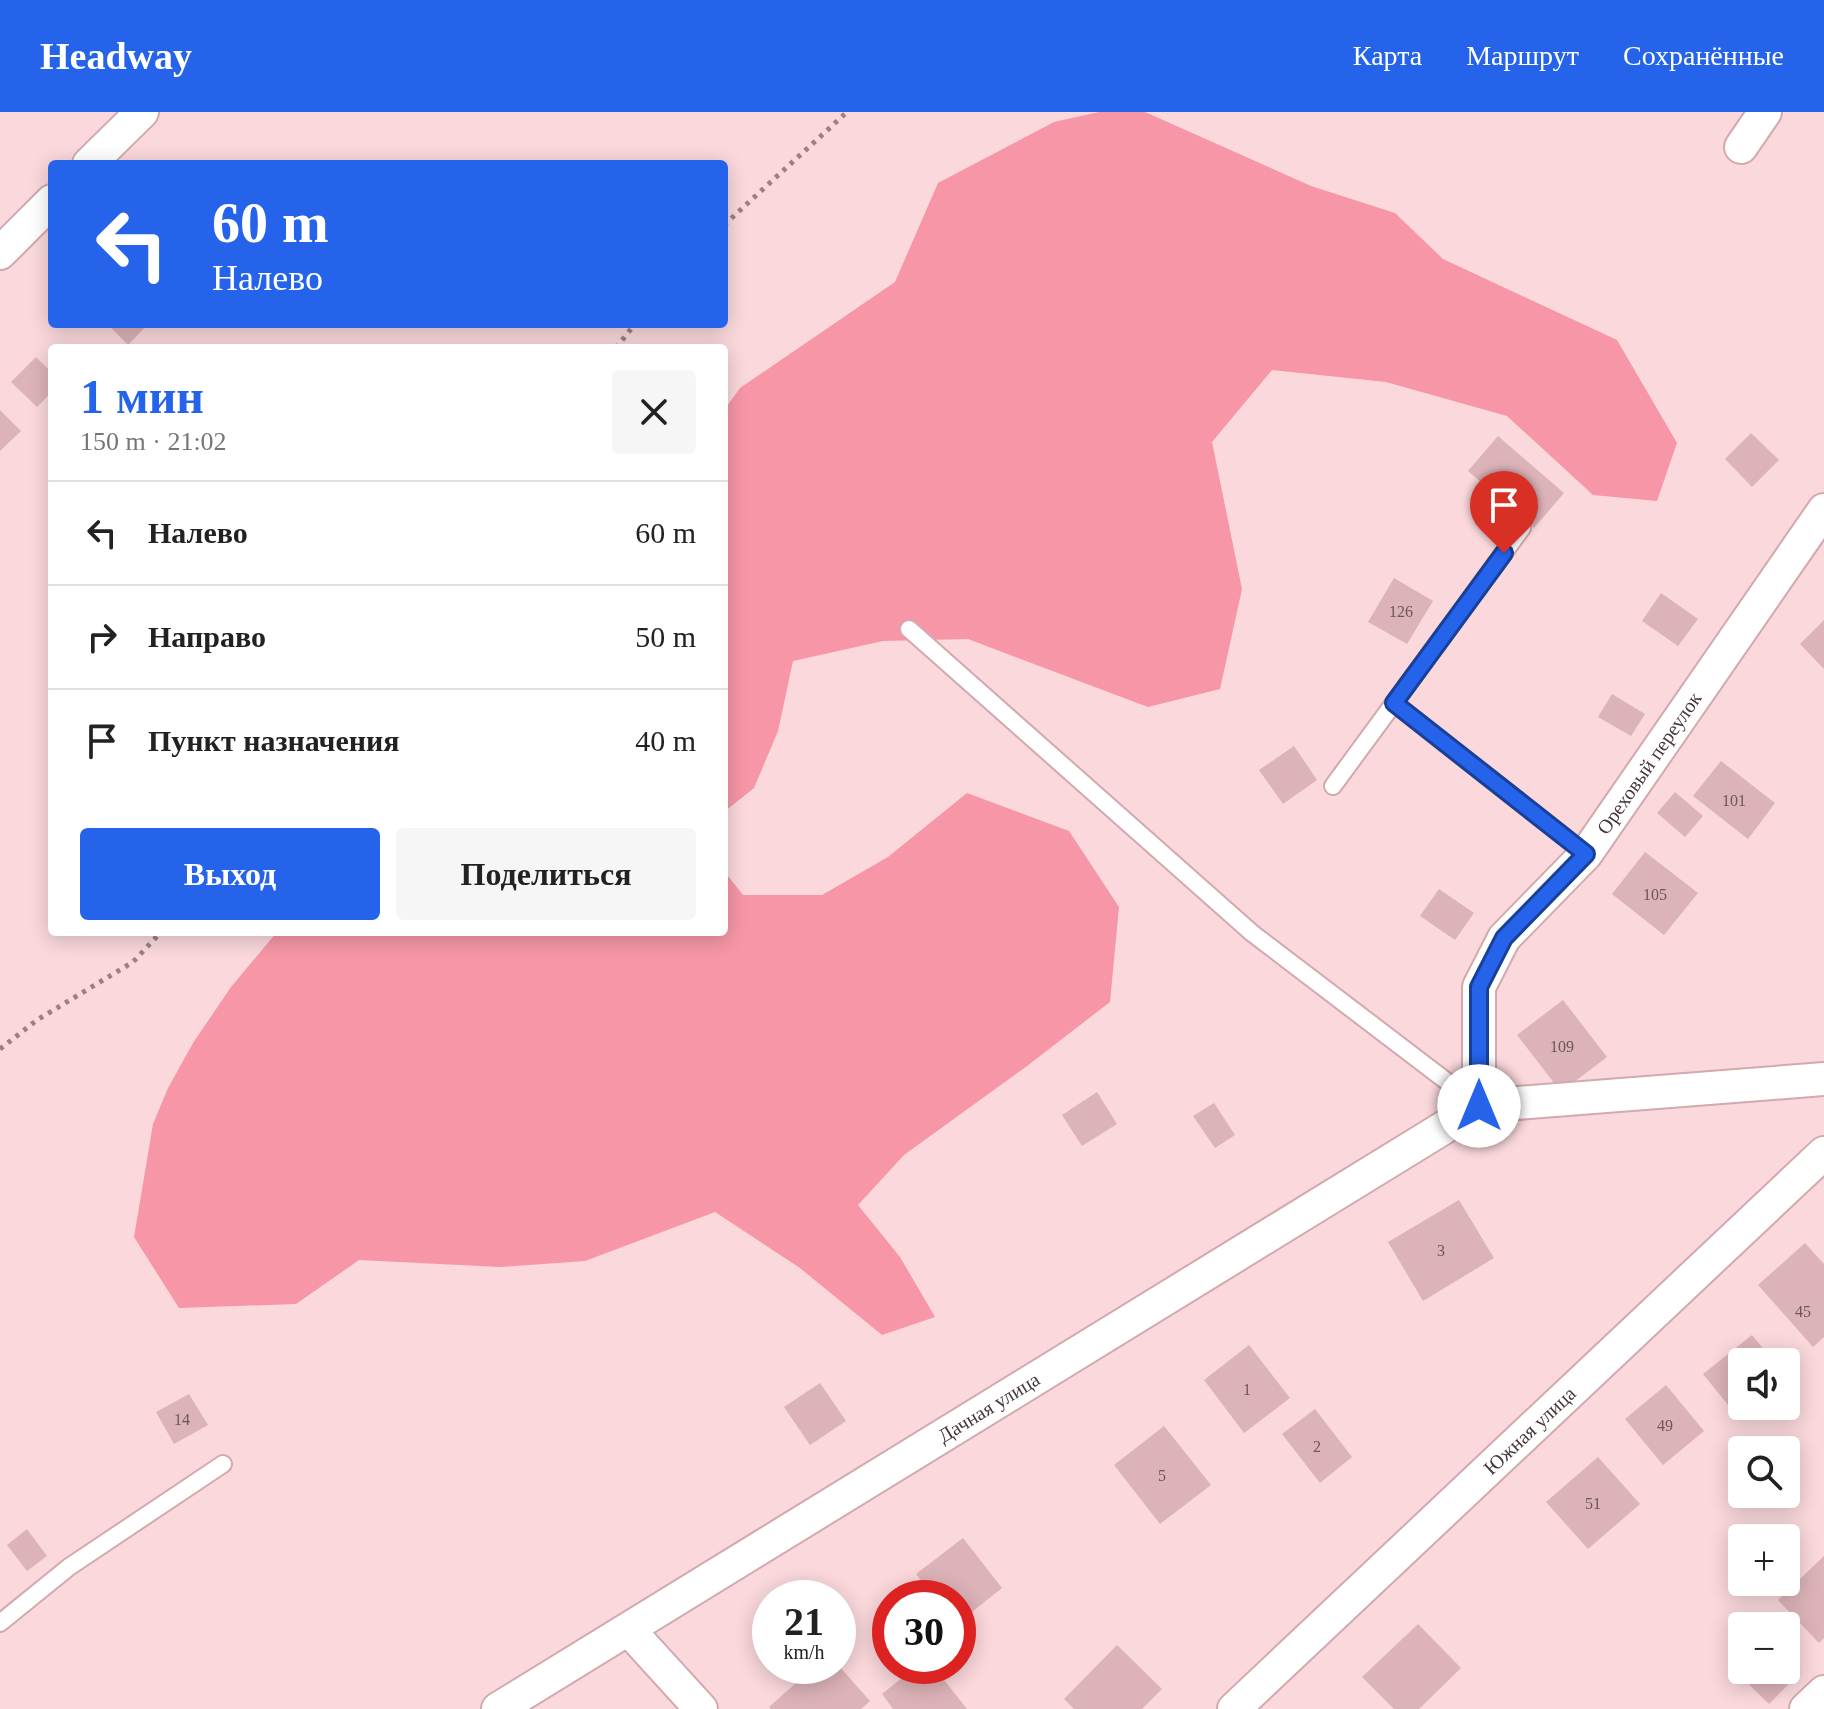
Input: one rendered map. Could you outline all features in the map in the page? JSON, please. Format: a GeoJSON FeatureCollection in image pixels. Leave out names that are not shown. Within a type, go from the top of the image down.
{"type":"FeatureCollection","features":[{"type":"Feature","properties":{"kind":"street"},"geometry":{"type":"LineString","coordinates":[[93,160],[142,112]]}},
{"type":"Feature","properties":{"kind":"street"},"geometry":{"type":"LineString","coordinates":[[1741,147],[1765,112]]}},
{"type":"Feature","properties":{"kind":"street"},"geometry":{"type":"LineString","coordinates":[[0,253],[48,205]]}},
{"type":"Feature","properties":{"kind":"street","name":"Ореховый переулок"},"geometry":{"type":"LineString","coordinates":[[1479,1106],[1479,987],[1504,938],[1586,854],[1824,510]]}},
{"type":"Feature","properties":{"kind":"street"},"geometry":{"type":"LineString","coordinates":[[1479,1106],[1824,1079]]}},
{"type":"Feature","properties":{"kind":"street","name":"Дачная улица"},"geometry":{"type":"LineString","coordinates":[[498,1709],[1479,1106]]}},
{"type":"Feature","properties":{"kind":"street","name":"Южная улица"},"geometry":{"type":"LineString","coordinates":[[1234,1709],[1824,1153]]}},
{"type":"Feature","properties":{"kind":"street"},"geometry":{"type":"LineString","coordinates":[[629,1630],[701,1709]]}},
{"type":"Feature","properties":{"kind":"street"},"geometry":{"type":"LineString","coordinates":[[1806,1709],[1824,1692]]}},
{"type":"Feature","properties":{"kind":"lane"},"geometry":{"type":"LineString","coordinates":[[1333,786],[1522,528]]}},
{"type":"Feature","properties":{"kind":"lane"},"geometry":{"type":"LineString","coordinates":[[909,629],[1252,933],[1479,1106]]}},
{"type":"Feature","properties":{"kind":"lane"},"geometry":{"type":"LineString","coordinates":[[1394,703],[1586,854]]}},
{"type":"Feature","properties":{"kind":"lane"},"geometry":{"type":"LineString","coordinates":[[0,1623],[69,1567],[223,1464]]}},
{"type":"Feature","properties":{"kind":"path"},"geometry":{"type":"LineString","coordinates":[[728,221],[847,112]]}},
{"type":"Feature","properties":{"kind":"path"},"geometry":{"type":"LineString","coordinates":[[619,344],[632,328]]}},
{"type":"Feature","properties":{"kind":"path"},"geometry":{"type":"LineString","coordinates":[[0,1049],[37,1020],[133,962],[157,936]]}},
{"type":"Feature","properties":{"kind":"shaded area"},"geometry":{"type":"Polygon","coordinates":[[[1099,112],[1145,112],[1311,186],[1395,213],[1443,259],[1617,340],[1677,443],[1657,501],[1593,495],[1507,416],[1386,382],[1272,370],[1212,442],[1242,589],[1220,689],[1148,707],[968,639],[883,641],[793,661],[778,731],[754,788],[728,809],[728,404],[740,388],[895,282],[938,183],[1054,122],[1099,112]]]}},
{"type":"Feature","properties":{"kind":"shaded area"},"geometry":{"type":"Polygon","coordinates":[[[967,793],[1069,831],[1119,907],[1110,1002],[904,1155],[858,1205],[900,1257],[935,1317],[882,1335],[800,1268],[715,1212],[585,1261],[500,1267],[359,1260],[296,1304],[179,1308],[134,1237],[153,1124],[168,1088],[193,1043],[231,987],[274,936],[728,936],[728,876],[743,895],[822,895],[888,857],[967,793]]]}},
{"type":"Feature","properties":{"kind":"building"},"geometry":{"type":"Polygon","coordinates":[[[111,328],[144,328],[129,344],[111,328]]]}},
{"type":"Feature","properties":{"kind":"building"},"geometry":{"type":"Polygon","coordinates":[[[36,357],[48,369],[48,396],[37,407],[11,382],[36,357]]]}},
{"type":"Feature","properties":{"kind":"building"},"geometry":{"type":"Polygon","coordinates":[[[0,410],[21,431],[0,451],[0,410]]]}},
{"type":"Feature","properties":{"kind":"building"},"geometry":{"type":"Polygon","coordinates":[[[1751,433],[1779,460],[1752,487],[1725,459],[1751,433]]]}},
{"type":"Feature","properties":{"kind":"building"},"geometry":{"type":"Polygon","coordinates":[[[1498,436],[1564,493],[1534,528],[1468,471],[1498,436]]]}},
{"type":"Feature","properties":{"kind":"building"},"geometry":{"type":"Polygon","coordinates":[[[1394,578],[1433,601],[1407,644],[1368,622],[1394,578]]]}},
{"type":"Feature","properties":{"kind":"building"},"geometry":{"type":"Polygon","coordinates":[[[1661,593],[1698,619],[1678,646],[1642,621],[1661,593]]]}},
{"type":"Feature","properties":{"kind":"building"},"geometry":{"type":"Polygon","coordinates":[[[1824,620],[1824,669],[1800,644],[1824,620]]]}},
{"type":"Feature","properties":{"kind":"building"},"geometry":{"type":"Polygon","coordinates":[[[1612,694],[1645,714],[1631,736],[1598,717],[1612,694]]]}},
{"type":"Feature","properties":{"kind":"building"},"geometry":{"type":"Polygon","coordinates":[[[1294,746],[1317,780],[1283,804],[1259,770],[1294,746]]]}},
{"type":"Feature","properties":{"kind":"building"},"geometry":{"type":"Polygon","coordinates":[[[1721,761],[1775,803],[1748,839],[1693,796],[1721,761]]]}},
{"type":"Feature","properties":{"kind":"building"},"geometry":{"type":"Polygon","coordinates":[[[1675,792],[1703,816],[1685,837],[1657,813],[1675,792]]]}},
{"type":"Feature","properties":{"kind":"building"},"geometry":{"type":"Polygon","coordinates":[[[1645,852],[1698,893],[1664,935],[1612,894],[1645,852]]]}},
{"type":"Feature","properties":{"kind":"building"},"geometry":{"type":"Polygon","coordinates":[[[1439,889],[1474,913],[1455,940],[1420,916],[1439,889]]]}},
{"type":"Feature","properties":{"kind":"building"},"geometry":{"type":"Polygon","coordinates":[[[1563,1000],[1607,1057],[1561,1092],[1517,1035],[1563,1000]]]}},
{"type":"Feature","properties":{"kind":"building"},"geometry":{"type":"Polygon","coordinates":[[[1097,1092],[1117,1124],[1082,1146],[1062,1115],[1097,1092]]]}},
{"type":"Feature","properties":{"kind":"building"},"geometry":{"type":"Polygon","coordinates":[[[1214,1103],[1235,1135],[1215,1148],[1193,1116],[1214,1103]]]}},
{"type":"Feature","properties":{"kind":"building"},"geometry":{"type":"Polygon","coordinates":[[[1459,1200],[1494,1258],[1423,1301],[1388,1242],[1459,1200]]]}},
{"type":"Feature","properties":{"kind":"building"},"geometry":{"type":"Polygon","coordinates":[[[1805,1243],[1824,1264],[1824,1337],[1813,1347],[1758,1285],[1805,1243]]]}},
{"type":"Feature","properties":{"kind":"building"},"geometry":{"type":"Polygon","coordinates":[[[1752,1335],[1763,1348],[1736,1348],[1752,1335]]]}},
{"type":"Feature","properties":{"kind":"building"},"geometry":{"type":"Polygon","coordinates":[[[1249,1345],[1290,1398],[1244,1433],[1204,1380],[1249,1345]]]}},
{"type":"Feature","properties":{"kind":"building"},"geometry":{"type":"Polygon","coordinates":[[[1728,1354],[1728,1405],[1703,1374],[1728,1354]]]}},
{"type":"Feature","properties":{"kind":"building"},"geometry":{"type":"Polygon","coordinates":[[[820,1383],[846,1421],[810,1445],[784,1407],[820,1383]]]}},
{"type":"Feature","properties":{"kind":"building"},"geometry":{"type":"Polygon","coordinates":[[[1666,1385],[1704,1431],[1663,1465],[1625,1419],[1666,1385]]]}},
{"type":"Feature","properties":{"kind":"building"},"geometry":{"type":"Polygon","coordinates":[[[189,1394],[208,1425],[174,1444],[156,1412],[189,1394]]]}},
{"type":"Feature","properties":{"kind":"building"},"geometry":{"type":"Polygon","coordinates":[[[1315,1409],[1352,1457],[1320,1483],[1282,1434],[1315,1409]]]}},
{"type":"Feature","properties":{"kind":"building"},"geometry":{"type":"Polygon","coordinates":[[[1164,1426],[1211,1485],[1160,1524],[1114,1465],[1164,1426]]]}},
{"type":"Feature","properties":{"kind":"building"},"geometry":{"type":"Polygon","coordinates":[[[1598,1457],[1640,1504],[1588,1549],[1546,1502],[1598,1457]]]}},
{"type":"Feature","properties":{"kind":"building"},"geometry":{"type":"Polygon","coordinates":[[[27,1529],[47,1556],[27,1571],[7,1545],[27,1529]]]}},
{"type":"Feature","properties":{"kind":"building"},"geometry":{"type":"Polygon","coordinates":[[[963,1538],[1002,1588],[976,1609],[976,1580],[921,1580],[916,1574],[963,1538]]]}},
{"type":"Feature","properties":{"kind":"building"},"geometry":{"type":"Polygon","coordinates":[[[1824,1556],[1824,1638],[1819,1643],[1800,1623],[1800,1612],[1789,1612],[1778,1600],[1782,1596],[1800,1596],[1800,1579],[1824,1556]]]}},
{"type":"Feature","properties":{"kind":"building"},"geometry":{"type":"Polygon","coordinates":[[[1418,1624],[1461,1668],[1419,1709],[1394,1709],[1362,1677],[1418,1624]]]}},
{"type":"Feature","properties":{"kind":"building"},"geometry":{"type":"Polygon","coordinates":[[[1117,1645],[1162,1689],[1142,1709],[1074,1709],[1064,1699],[1117,1645]]]}},
{"type":"Feature","properties":{"kind":"building"},"geometry":{"type":"Polygon","coordinates":[[[795,1684],[855,1684],[870,1701],[861,1709],[769,1707],[795,1684]]]}},
{"type":"Feature","properties":{"kind":"building"},"geometry":{"type":"Polygon","coordinates":[[[894,1684],[947,1684],[967,1709],[893,1709],[882,1694],[894,1684]]]}},
{"type":"Feature","properties":{"kind":"building"},"geometry":{"type":"Polygon","coordinates":[[[1748,1684],[1789,1684],[1769,1704],[1748,1684]]]}},
{"type":"Feature","properties":{"kind":"route"},"geometry":{"type":"LineString","coordinates":[[1479,1106],[1479,987],[1504,938],[1586,854],[1394,703],[1504,553]]}}]}
